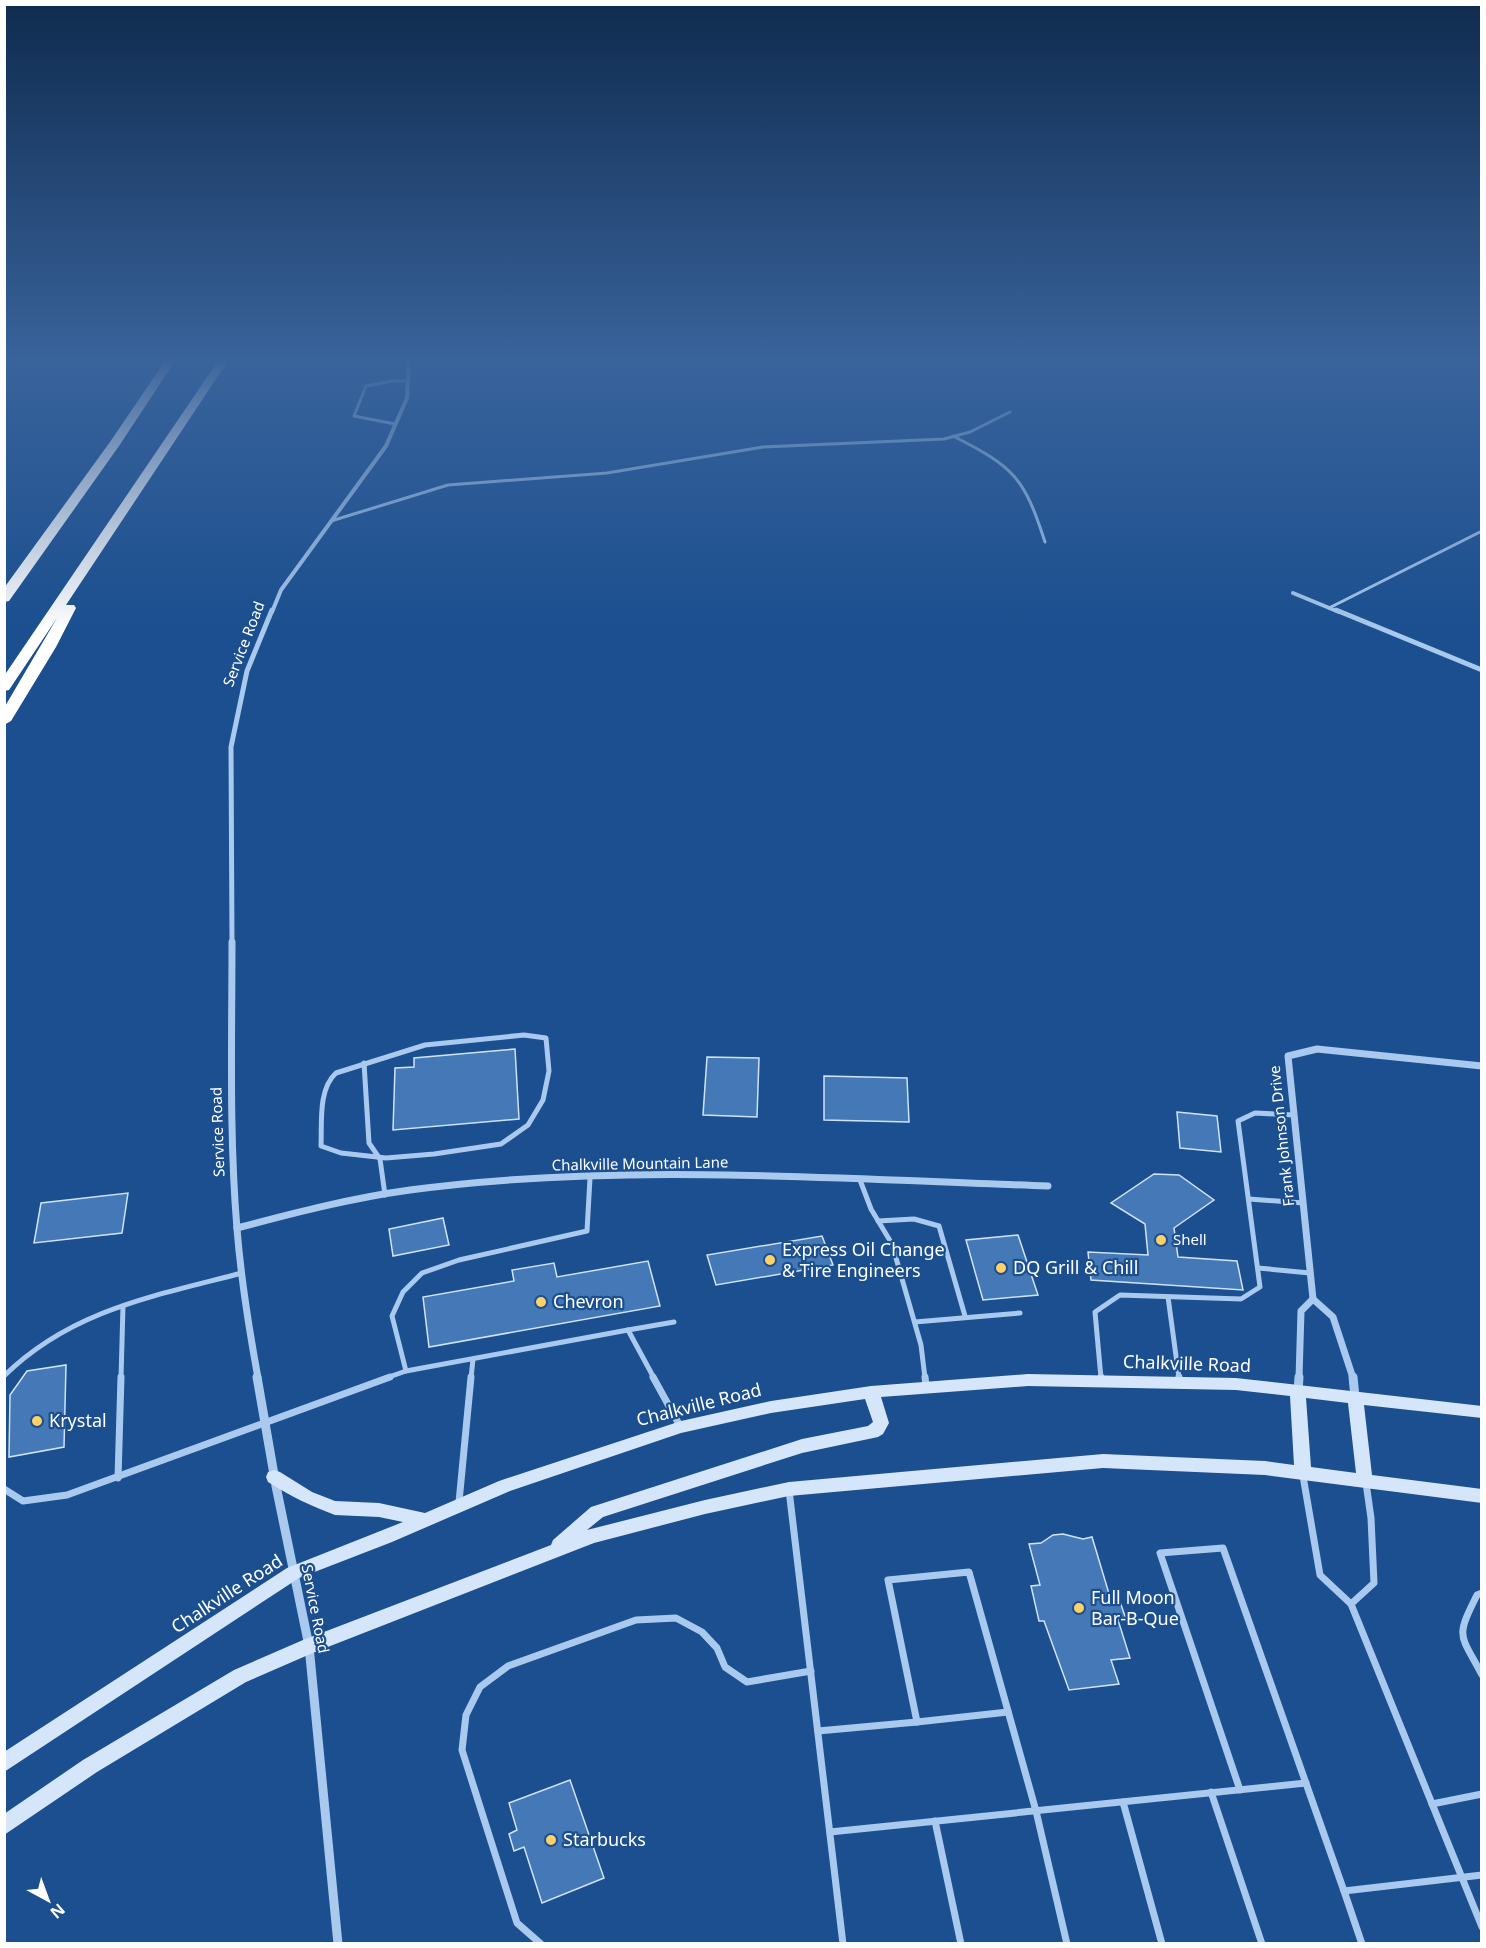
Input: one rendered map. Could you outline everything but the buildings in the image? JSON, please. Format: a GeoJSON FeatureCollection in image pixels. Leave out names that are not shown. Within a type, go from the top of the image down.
{"type":"FeatureCollection","features":[{"type":"Feature","properties":{"kind":"highway"},"geometry":{"type":"LineString","coordinates":[[4,598],[111,449]]}},
{"type":"Feature","properties":{"kind":"highway"},"geometry":{"type":"LineString","coordinates":[[4,687],[163,449]]}},
{"type":"Feature","properties":{"kind":"highway"},"geometry":{"type":"LineString","coordinates":[[4,721],[49,647],[101,541]]}},
{"type":"Feature","properties":{"kind":"main road","name":"Chalkville Road"},"geometry":{"type":"LineString","coordinates":[[4,1763],[293,1573],[505,1486],[681,1427],[771,1407],[871,1392],[1028,1380],[1236,1384],[1482,1412]]}},
{"type":"Feature","properties":{"kind":"main road"},"geometry":{"type":"LineString","coordinates":[[551,1552],[597,1512],[802,1446],[872,1432],[881,1423],[871,1392]]}},
{"type":"Feature","properties":{"kind":"main road"},"geometry":{"type":"LineString","coordinates":[[1298,1392],[1303,1473]]}},
{"type":"Feature","properties":{"kind":"main road"},"geometry":{"type":"LineString","coordinates":[[1355,1398],[1365,1481]]}},
{"type":"Feature","properties":{"kind":"main road"},"geometry":{"type":"LineString","coordinates":[[4,1826],[90,1766],[240,1676],[551,1552],[604,1533],[705,1507],[789,1489],[1103,1461],[1265,1468],[1482,1496]]}},
{"type":"Feature","properties":{"kind":"main road"},"geometry":{"type":"LineString","coordinates":[[274,1476],[306,1497],[335,1508],[379,1509],[425,1520]]}},
{"type":"Feature","properties":{"kind":"street","name":"Service Road"},"geometry":{"type":"LineString","coordinates":[[338,1944],[309,1647],[274,1476],[246,1311],[237,1228],[231,1119],[231,747],[247,671],[281,590],[384,449]]}},
{"type":"Feature","properties":{"kind":"street"},"geometry":{"type":"LineString","coordinates":[[1293,593],[1482,670]]}},
{"type":"Feature","properties":{"kind":"street","name":"Frank Johnson Drive"},"geometry":{"type":"LineString","coordinates":[[1313,1299],[1288,1056],[1317,1049],[1482,1066]]}},
{"type":"Feature","properties":{"kind":"street","name":"Chalkville Mountain Lane"},"geometry":{"type":"LineString","coordinates":[[237,1228],[311,1208],[431,1187],[535,1179],[718,1176],[1048,1186]]}},
{"type":"Feature","properties":{"kind":"street"},"geometry":{"type":"LineString","coordinates":[[1298,1392],[1301,1311],[1313,1299],[1332,1317],[1352,1370],[1355,1398]]}},
{"type":"Feature","properties":{"kind":"lane"},"geometry":{"type":"LineString","coordinates":[[331,521],[448,485],[607,473],[752,449]]}},
{"type":"Feature","properties":{"kind":"lane"},"geometry":{"type":"LineString","coordinates":[[974,449],[1011,472],[1024,487],[1033,505],[1045,542]]}},
{"type":"Feature","properties":{"kind":"lane"},"geometry":{"type":"LineString","coordinates":[[1329,608],[1482,531]]}},
{"type":"Feature","properties":{"kind":"lane"},"geometry":{"type":"LineString","coordinates":[[524,1035],[546,1038],[549,1076],[544,1101],[535,1119],[519,1136],[501,1144],[380,1160],[329,1150],[321,1146],[324,1095],[328,1080],[336,1072],[425,1045],[524,1035]]}},
{"type":"Feature","properties":{"kind":"lane"},"geometry":{"type":"LineString","coordinates":[[364,1063],[369,1143],[380,1160],[385,1195]]}},
{"type":"Feature","properties":{"kind":"lane"},"geometry":{"type":"LineString","coordinates":[[1101,1380],[1095,1312],[1120,1295],[1241,1299],[1260,1287],[1238,1121],[1256,1113],[1294,1116]]}},
{"type":"Feature","properties":{"kind":"lane"},"geometry":{"type":"LineString","coordinates":[[405,1371],[392,1316],[403,1292],[422,1273],[459,1260],[586,1230],[590,1178]]}},
{"type":"Feature","properties":{"kind":"lane"},"geometry":{"type":"LineString","coordinates":[[860,1180],[878,1221],[892,1244],[921,1345],[926,1386]]}},
{"type":"Feature","properties":{"kind":"lane"},"geometry":{"type":"LineString","coordinates":[[1249,1199],[1303,1203]]}},
{"type":"Feature","properties":{"kind":"lane"},"geometry":{"type":"LineString","coordinates":[[878,1221],[914,1219],[939,1226],[965,1316]]}},
{"type":"Feature","properties":{"kind":"lane"},"geometry":{"type":"LineString","coordinates":[[1258,1268],[1310,1273]]}},
{"type":"Feature","properties":{"kind":"lane"},"geometry":{"type":"LineString","coordinates":[[4,1376],[22,1358],[58,1333],[123,1306],[242,1273]]}},
{"type":"Feature","properties":{"kind":"lane"},"geometry":{"type":"LineString","coordinates":[[1168,1297],[1180,1382]]}},
{"type":"Feature","properties":{"kind":"lane"},"geometry":{"type":"LineString","coordinates":[[118,1478],[123,1306]]}},
{"type":"Feature","properties":{"kind":"lane"},"geometry":{"type":"LineString","coordinates":[[915,1322],[1020,1313]]}},
{"type":"Feature","properties":{"kind":"lane"},"geometry":{"type":"LineString","coordinates":[[4,1489],[23,1501],[67,1495],[405,1371],[674,1322]]}},
{"type":"Feature","properties":{"kind":"lane"},"geometry":{"type":"LineString","coordinates":[[628,1330],[681,1427]]}},
{"type":"Feature","properties":{"kind":"lane"},"geometry":{"type":"LineString","coordinates":[[459,1505],[473,1359]]}},
{"type":"Feature","properties":{"kind":"lane"},"geometry":{"type":"LineString","coordinates":[[1303,1473],[1320,1575],[1351,1604],[1482,1927]]}},
{"type":"Feature","properties":{"kind":"lane"},"geometry":{"type":"LineString","coordinates":[[1351,1604],[1374,1583],[1371,1518],[1365,1481]]}},
{"type":"Feature","properties":{"kind":"lane"},"geometry":{"type":"LineString","coordinates":[[789,1489],[843,1944]]}},
{"type":"Feature","properties":{"kind":"lane"},"geometry":{"type":"LineString","coordinates":[[1240,1790],[1160,1553],[1223,1548],[1362,1944]]}},
{"type":"Feature","properties":{"kind":"lane"},"geometry":{"type":"LineString","coordinates":[[917,1722],[888,1580],[969,1572],[1036,1811],[1066,1944]]}},
{"type":"Feature","properties":{"kind":"lane"},"geometry":{"type":"LineString","coordinates":[[1482,1593],[1476,1594],[1463,1623],[1461,1635],[1482,1675]]}},
{"type":"Feature","properties":{"kind":"lane"},"geometry":{"type":"LineString","coordinates":[[541,1944],[517,1923],[462,1750],[466,1715],[480,1687],[508,1666],[636,1620],[676,1618],[702,1632],[717,1648],[725,1667],[747,1682],[811,1671]]}},
{"type":"Feature","properties":{"kind":"lane"},"geometry":{"type":"LineString","coordinates":[[818,1731],[1008,1712]]}},
{"type":"Feature","properties":{"kind":"lane"},"geometry":{"type":"LineString","coordinates":[[830,1832],[1306,1783]]}},
{"type":"Feature","properties":{"kind":"lane"},"geometry":{"type":"LineString","coordinates":[[1211,1792],[1262,1944]]}},
{"type":"Feature","properties":{"kind":"lane"},"geometry":{"type":"LineString","coordinates":[[1432,1804],[1482,1794]]}},
{"type":"Feature","properties":{"kind":"lane"},"geometry":{"type":"LineString","coordinates":[[1123,1802],[1162,1944]]}},
{"type":"Feature","properties":{"kind":"lane"},"geometry":{"type":"LineString","coordinates":[[935,1821],[961,1944]]}},
{"type":"Feature","properties":{"kind":"lane"},"geometry":{"type":"LineString","coordinates":[[1344,1892],[1482,1875]]}},
{"type":"Feature","properties":{"kind":"place","name":"Shell"},"geometry":{"type":"Point","coordinates":[1161,1240]}},
{"type":"Feature","properties":{"kind":"place","name":"Express Oil Change & Tire Engineers"},"geometry":{"type":"Point","coordinates":[770,1260]}},
{"type":"Feature","properties":{"kind":"place","name":"DQ Grill & Chill"},"geometry":{"type":"Point","coordinates":[1001,1268]}},
{"type":"Feature","properties":{"kind":"place","name":"Chevron"},"geometry":{"type":"Point","coordinates":[541,1302]}},
{"type":"Feature","properties":{"kind":"place","name":"Krystal"},"geometry":{"type":"Point","coordinates":[37,1421]}},
{"type":"Feature","properties":{"kind":"place","name":"Full Moon Bar-B-Que"},"geometry":{"type":"Point","coordinates":[1079,1608]}},
{"type":"Feature","properties":{"kind":"place","name":"Starbucks"},"geometry":{"type":"Point","coordinates":[551,1840]}}]}
